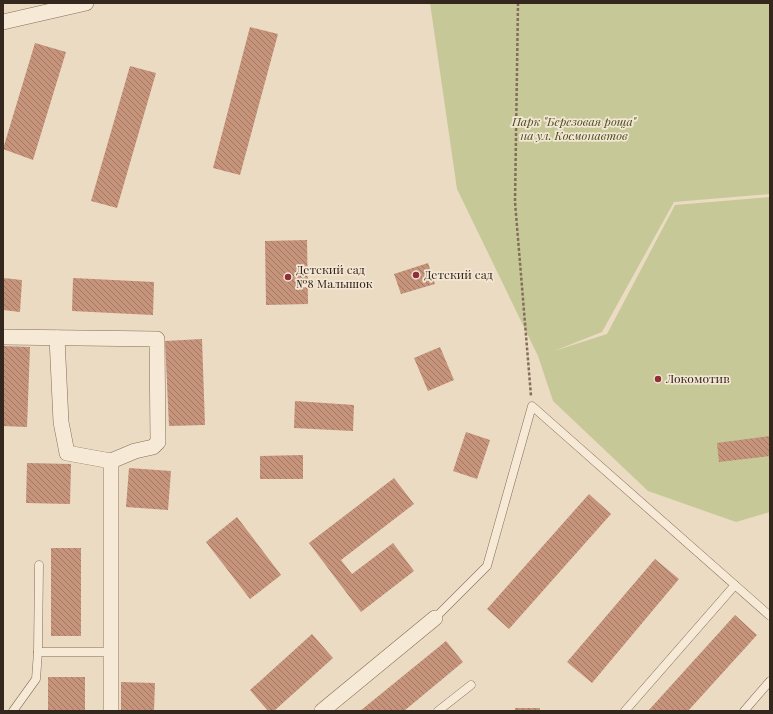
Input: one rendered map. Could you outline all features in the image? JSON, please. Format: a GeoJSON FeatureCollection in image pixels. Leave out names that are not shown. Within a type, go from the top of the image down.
{"type":"FeatureCollection","features":[{"type":"Feature","properties":{"kind":"street"},"geometry":{"type":"LineString","coordinates":[[3,22],[86,3]]}},
{"type":"Feature","properties":{"kind":"street"},"geometry":{"type":"LineString","coordinates":[[3,337],[157,339],[158,442],[153,447],[135,451],[111,461],[68,453],[61,422],[56,338]]}},
{"type":"Feature","properties":{"kind":"street"},"geometry":{"type":"LineString","coordinates":[[111,461],[111,711]]}},
{"type":"Feature","properties":{"kind":"street"},"geometry":{"type":"LineString","coordinates":[[322,711],[435,618]]}},
{"type":"Feature","properties":{"kind":"lane"},"geometry":{"type":"LineString","coordinates":[[435,618],[487,566],[532,406],[770,616]]}},
{"type":"Feature","properties":{"kind":"lane"},"geometry":{"type":"LineString","coordinates":[[13,711],[36,679],[38,652],[39,565]]}},
{"type":"Feature","properties":{"kind":"lane"},"geometry":{"type":"LineString","coordinates":[[625,711],[735,585]]}},
{"type":"Feature","properties":{"kind":"lane"},"geometry":{"type":"LineString","coordinates":[[38,652],[111,652]]}},
{"type":"Feature","properties":{"kind":"lane"},"geometry":{"type":"LineString","coordinates":[[744,711],[770,681]]}},
{"type":"Feature","properties":{"kind":"lane"},"geometry":{"type":"LineString","coordinates":[[438,711],[471,685]]}},
{"type":"Feature","properties":{"kind":"path"},"geometry":{"type":"LineString","coordinates":[[518,3],[515,202],[532,406]]}},
{"type":"Feature","properties":{"kind":"green space","name":"Парк \"Березовая роща\" на ул. Космонавтов"},"geometry":{"type":"Polygon","coordinates":[[[430,3],[770,3],[770,194],[674,202],[602,332],[554,351],[607,334],[675,205],[770,197],[770,512],[736,522],[648,491],[553,401],[538,356],[457,189],[430,3]]]}},
{"type":"Feature","properties":{"kind":"building"},"geometry":{"type":"Polygon","coordinates":[[[250,27],[278,34],[240,175],[213,168],[250,27]]]}},
{"type":"Feature","properties":{"kind":"building"},"geometry":{"type":"Polygon","coordinates":[[[35,43],[66,52],[33,160],[3,149],[35,43]]]}},
{"type":"Feature","properties":{"kind":"building"},"geometry":{"type":"Polygon","coordinates":[[[130,66],[156,73],[117,208],[91,201],[130,66]]]}},
{"type":"Feature","properties":{"kind":"building"},"geometry":{"type":"Polygon","coordinates":[[[307,240],[308,304],[266,305],[265,241],[307,240]]]}},
{"type":"Feature","properties":{"kind":"building"},"geometry":{"type":"Polygon","coordinates":[[[428,263],[435,284],[401,294],[394,274],[428,263]]]}},
{"type":"Feature","properties":{"kind":"building"},"geometry":{"type":"Polygon","coordinates":[[[3,278],[22,280],[20,312],[3,310],[3,278]]]}},
{"type":"Feature","properties":{"kind":"building"},"geometry":{"type":"Polygon","coordinates":[[[73,278],[154,282],[153,315],[72,311],[73,278]]]}},
{"type":"Feature","properties":{"kind":"building"},"geometry":{"type":"Polygon","coordinates":[[[202,339],[205,425],[169,426],[165,341],[202,339]]]}},
{"type":"Feature","properties":{"kind":"building"},"geometry":{"type":"Polygon","coordinates":[[[3,346],[30,347],[27,427],[3,426],[3,346]]]}},
{"type":"Feature","properties":{"kind":"building"},"geometry":{"type":"Polygon","coordinates":[[[440,347],[454,380],[428,391],[414,358],[440,347]]]}},
{"type":"Feature","properties":{"kind":"building"},"geometry":{"type":"Polygon","coordinates":[[[295,401],[354,405],[353,431],[294,428],[295,401]]]}},
{"type":"Feature","properties":{"kind":"building"},"geometry":{"type":"Polygon","coordinates":[[[466,432],[490,440],[477,479],[453,471],[466,432]]]}},
{"type":"Feature","properties":{"kind":"building"},"geometry":{"type":"Polygon","coordinates":[[[770,436],[770,456],[719,462],[717,443],[770,436]]]}},
{"type":"Feature","properties":{"kind":"building"},"geometry":{"type":"Polygon","coordinates":[[[303,455],[303,479],[260,479],[260,456],[303,455]]]}},
{"type":"Feature","properties":{"kind":"building"},"geometry":{"type":"Polygon","coordinates":[[[27,463],[71,464],[70,504],[26,503],[27,463]]]}},
{"type":"Feature","properties":{"kind":"building"},"geometry":{"type":"Polygon","coordinates":[[[129,468],[171,471],[168,510],[126,507],[129,468]]]}},
{"type":"Feature","properties":{"kind":"building"},"geometry":{"type":"Polygon","coordinates":[[[394,478],[414,504],[341,560],[352,574],[393,543],[414,571],[361,612],[309,543],[394,478]]]}},
{"type":"Feature","properties":{"kind":"building"},"geometry":{"type":"Polygon","coordinates":[[[589,494],[611,514],[509,629],[487,609],[589,494]]]}},
{"type":"Feature","properties":{"kind":"building"},"geometry":{"type":"Polygon","coordinates":[[[237,517],[281,575],[250,599],[206,542],[237,517]]]}},
{"type":"Feature","properties":{"kind":"building"},"geometry":{"type":"Polygon","coordinates":[[[51,548],[81,548],[81,636],[51,636],[51,548]]]}},
{"type":"Feature","properties":{"kind":"building"},"geometry":{"type":"Polygon","coordinates":[[[655,559],[679,579],[592,683],[567,662],[655,559]]]}},
{"type":"Feature","properties":{"kind":"building"},"geometry":{"type":"Polygon","coordinates":[[[735,615],[757,635],[688,711],[648,711],[735,615]]]}},
{"type":"Feature","properties":{"kind":"building"},"geometry":{"type":"Polygon","coordinates":[[[312,634],[333,658],[274,711],[268,711],[250,690],[312,634]]]}},
{"type":"Feature","properties":{"kind":"building"},"geometry":{"type":"Polygon","coordinates":[[[446,641],[463,662],[404,711],[360,711],[446,641]]]}},
{"type":"Feature","properties":{"kind":"building"},"geometry":{"type":"Polygon","coordinates":[[[48,677],[85,677],[85,711],[48,711],[48,677]]]}},
{"type":"Feature","properties":{"kind":"building"},"geometry":{"type":"Polygon","coordinates":[[[121,682],[155,683],[154,711],[121,711],[121,682]]]}},
{"type":"Feature","properties":{"kind":"building"},"geometry":{"type":"Polygon","coordinates":[[[515,708],[540,708],[540,711],[515,711],[515,708]]]}},
{"type":"Feature","properties":{"kind":"place","name":"Детский сад"},"geometry":{"type":"Point","coordinates":[416,275]}},
{"type":"Feature","properties":{"kind":"place","name":"Детский сад №8 Малышок"},"geometry":{"type":"Point","coordinates":[288,277]}},
{"type":"Feature","properties":{"kind":"place","name":"Локомотив"},"geometry":{"type":"Point","coordinates":[658,379]}}]}
